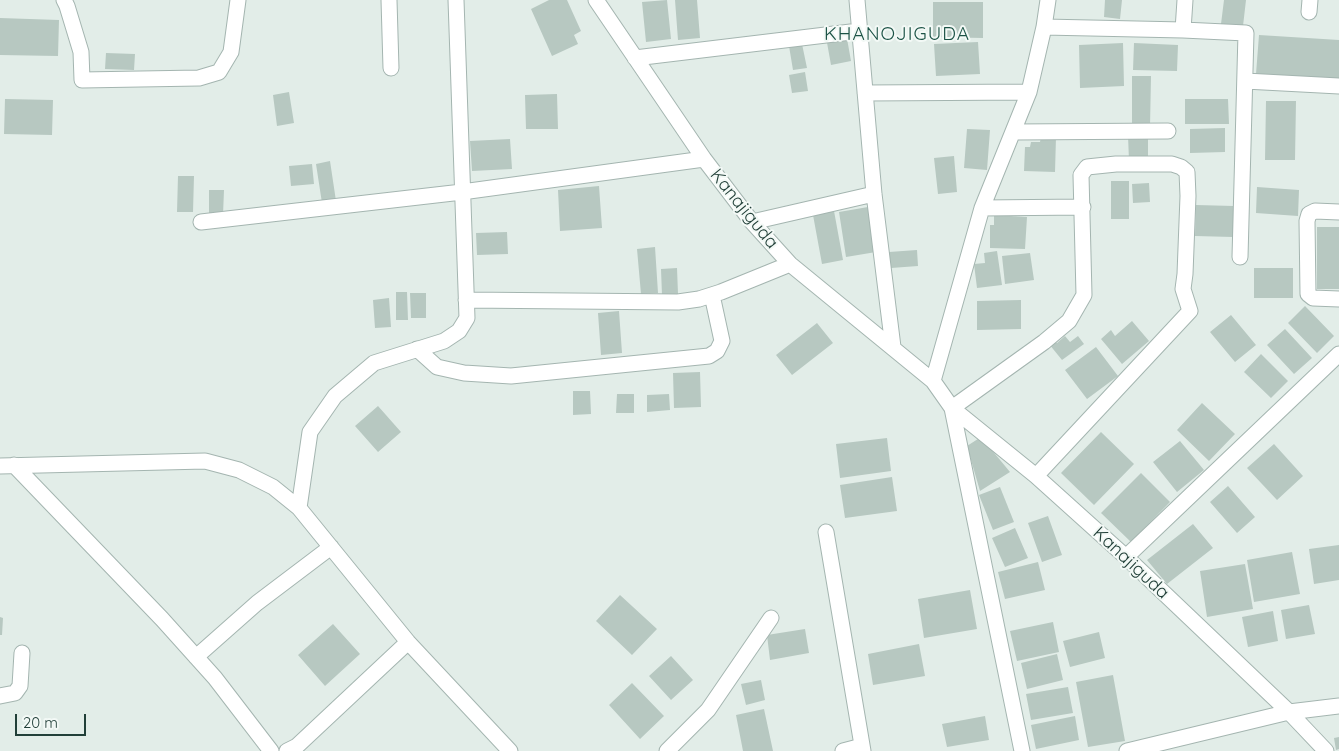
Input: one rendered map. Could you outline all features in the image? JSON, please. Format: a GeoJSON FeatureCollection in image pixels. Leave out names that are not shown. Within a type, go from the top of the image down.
{"type":"FeatureCollection","features":[{"type":"Feature","properties":{"kind":"street"},"geometry":{"type":"LineString","coordinates":[[64,0],[80,52],[82,80],[199,78],[219,72],[231,52],[238,0]]}},
{"type":"Feature","properties":{"kind":"street"},"geometry":{"type":"LineString","coordinates":[[389,0],[391,68]]}},
{"type":"Feature","properties":{"kind":"street"},"geometry":{"type":"LineString","coordinates":[[299,508],[310,432],[335,396],[374,363],[444,341],[460,331],[467,318],[456,0]]}},
{"type":"Feature","properties":{"kind":"street","name":"Kanajiguda"},"geometry":{"type":"LineString","coordinates":[[596,0],[704,159],[752,222],[790,264],[933,381],[952,408],[1036,476],[1126,557],[1289,712],[1326,751]]}},
{"type":"Feature","properties":{"kind":"street"},"geometry":{"type":"LineString","coordinates":[[858,0],[859,31],[874,194],[893,347]]}},
{"type":"Feature","properties":{"kind":"street"},"geometry":{"type":"LineString","coordinates":[[933,381],[982,208],[1029,92],[1044,27],[1048,0]]}},
{"type":"Feature","properties":{"kind":"street"},"geometry":{"type":"LineString","coordinates":[[1183,30],[1185,0]]}},
{"type":"Feature","properties":{"kind":"street"},"geometry":{"type":"LineString","coordinates":[[1044,27],[1246,33],[1240,257]]}},
{"type":"Feature","properties":{"kind":"street"},"geometry":{"type":"LineString","coordinates":[[635,58],[859,31]]}},
{"type":"Feature","properties":{"kind":"street"},"geometry":{"type":"LineString","coordinates":[[1245,81],[1339,86]]}},
{"type":"Feature","properties":{"kind":"street"},"geometry":{"type":"LineString","coordinates":[[865,93],[1029,92]]}},
{"type":"Feature","properties":{"kind":"street"},"geometry":{"type":"LineString","coordinates":[[1014,132],[1168,131]]}},
{"type":"Feature","properties":{"kind":"street"},"geometry":{"type":"LineString","coordinates":[[201,222],[462,192],[704,159]]}},
{"type":"Feature","properties":{"kind":"street"},"geometry":{"type":"LineString","coordinates":[[1022,751],[952,408],[1044,342],[1069,321],[1084,295],[1081,175],[1087,167],[1116,164],[1172,164],[1182,167],[1187,172],[1188,196],[1183,289],[1190,311],[1036,476]]}},
{"type":"Feature","properties":{"kind":"street"},"geometry":{"type":"LineString","coordinates":[[752,222],[874,194]]}},
{"type":"Feature","properties":{"kind":"street"},"geometry":{"type":"LineString","coordinates":[[982,208],[1083,207]]}},
{"type":"Feature","properties":{"kind":"street"},"geometry":{"type":"LineString","coordinates":[[1339,212],[1315,211],[1309,214],[1307,221],[1308,294],[1313,298],[1339,299]]}},
{"type":"Feature","properties":{"kind":"street"},"geometry":{"type":"LineString","coordinates":[[466,300],[678,302],[712,295],[790,264]]}},
{"type":"Feature","properties":{"kind":"street"},"geometry":{"type":"LineString","coordinates":[[417,350],[437,367],[464,373],[511,376],[709,356],[717,351],[722,341],[712,295]]}},
{"type":"Feature","properties":{"kind":"street"},"geometry":{"type":"LineString","coordinates":[[1126,557],[1339,354]]}},
{"type":"Feature","properties":{"kind":"street"},"geometry":{"type":"LineString","coordinates":[[7,466],[205,461],[239,470],[273,487],[299,508],[408,642],[510,751]]}},
{"type":"Feature","properties":{"kind":"street"},"geometry":{"type":"LineString","coordinates":[[7,466],[162,619],[215,678],[271,751]]}},
{"type":"Feature","properties":{"kind":"street"},"geometry":{"type":"LineString","coordinates":[[826,532],[863,749],[844,751]]}},
{"type":"Feature","properties":{"kind":"street"},"geometry":{"type":"LineString","coordinates":[[196,657],[257,603],[331,547]]}},
{"type":"Feature","properties":{"kind":"street"},"geometry":{"type":"LineString","coordinates":[[666,751],[708,710],[771,618]]}},
{"type":"Feature","properties":{"kind":"street"},"geometry":{"type":"LineString","coordinates":[[287,751],[297,746],[408,642]]}},
{"type":"Feature","properties":{"kind":"street"},"geometry":{"type":"LineString","coordinates":[[0,696],[15,693],[20,686],[22,653]]}},
{"type":"Feature","properties":{"kind":"street"},"geometry":{"type":"LineString","coordinates":[[1128,751],[1289,712],[1339,706]]}},
{"type":"Feature","properties":{"kind":"building"},"geometry":{"type":"Polygon","coordinates":[[[549,0],[567,0],[581,31],[574,35],[578,44],[552,56],[531,9],[549,0]]]}},
{"type":"Feature","properties":{"kind":"building"},"geometry":{"type":"Polygon","coordinates":[[[667,0],[671,39],[646,42],[642,2],[667,0]]]}},
{"type":"Feature","properties":{"kind":"building"},"geometry":{"type":"Polygon","coordinates":[[[675,0],[697,0],[700,38],[678,40],[675,0]]]}},
{"type":"Feature","properties":{"kind":"building"},"geometry":{"type":"Polygon","coordinates":[[[1105,0],[1122,0],[1120,19],[1104,17],[1105,0]]]}},
{"type":"Feature","properties":{"kind":"building"},"geometry":{"type":"Polygon","coordinates":[[[1224,0],[1246,0],[1243,26],[1221,24],[1224,0]]]}},
{"type":"Feature","properties":{"kind":"building"},"geometry":{"type":"Polygon","coordinates":[[[933,2],[983,2],[983,38],[933,37],[933,2]]]}},
{"type":"Feature","properties":{"kind":"building"},"geometry":{"type":"Polygon","coordinates":[[[0,18],[59,20],[58,56],[0,55],[0,18]]]}},
{"type":"Feature","properties":{"kind":"building"},"geometry":{"type":"Polygon","coordinates":[[[846,33],[851,61],[831,65],[826,37],[846,33]]]}},
{"type":"Feature","properties":{"kind":"building"},"geometry":{"type":"Polygon","coordinates":[[[1259,35],[1339,40],[1339,80],[1256,74],[1259,35]]]}},
{"type":"Feature","properties":{"kind":"building"},"geometry":{"type":"Polygon","coordinates":[[[978,42],[980,74],[936,76],[934,44],[978,42]]]}},
{"type":"Feature","properties":{"kind":"building"},"geometry":{"type":"Polygon","coordinates":[[[1123,43],[1124,86],[1080,88],[1079,45],[1123,43]]]}},
{"type":"Feature","properties":{"kind":"building"},"geometry":{"type":"Polygon","coordinates":[[[1134,43],[1178,45],[1177,71],[1133,70],[1134,43]]]}},
{"type":"Feature","properties":{"kind":"building"},"geometry":{"type":"Polygon","coordinates":[[[802,44],[807,68],[793,70],[789,46],[802,44]]]}},
{"type":"Feature","properties":{"kind":"building"},"geometry":{"type":"Polygon","coordinates":[[[106,53],[135,54],[134,70],[105,69],[106,53]]]}},
{"type":"Feature","properties":{"kind":"building"},"geometry":{"type":"Polygon","coordinates":[[[805,72],[808,91],[792,93],[789,75],[805,72]]]}},
{"type":"Feature","properties":{"kind":"building"},"geometry":{"type":"Polygon","coordinates":[[[1132,76],[1151,76],[1150,127],[1132,126],[1132,76]]]}},
{"type":"Feature","properties":{"kind":"building"},"geometry":{"type":"Polygon","coordinates":[[[289,92],[294,123],[277,126],[273,95],[289,92]]]}},
{"type":"Feature","properties":{"kind":"building"},"geometry":{"type":"Polygon","coordinates":[[[557,94],[558,129],[526,129],[525,95],[557,94]]]}},
{"type":"Feature","properties":{"kind":"building"},"geometry":{"type":"Polygon","coordinates":[[[5,99],[53,100],[52,135],[4,134],[5,99]]]}},
{"type":"Feature","properties":{"kind":"building"},"geometry":{"type":"Polygon","coordinates":[[[1185,99],[1228,99],[1229,124],[1185,124],[1185,99]]]}},
{"type":"Feature","properties":{"kind":"building"},"geometry":{"type":"Polygon","coordinates":[[[1266,101],[1296,101],[1295,160],[1265,160],[1266,101]]]}},
{"type":"Feature","properties":{"kind":"building"},"geometry":{"type":"Polygon","coordinates":[[[1225,128],[1225,152],[1190,153],[1190,129],[1225,128]]]}},
{"type":"Feature","properties":{"kind":"building"},"geometry":{"type":"Polygon","coordinates":[[[967,129],[990,130],[987,170],[964,168],[967,129]]]}},
{"type":"Feature","properties":{"kind":"building"},"geometry":{"type":"Polygon","coordinates":[[[1148,134],[1148,160],[1129,161],[1128,135],[1148,134]]]}},
{"type":"Feature","properties":{"kind":"building"},"geometry":{"type":"Polygon","coordinates":[[[1041,137],[1056,137],[1055,172],[1024,171],[1025,147],[1030,147],[1031,142],[1040,142],[1041,137]]]}},
{"type":"Feature","properties":{"kind":"building"},"geometry":{"type":"Polygon","coordinates":[[[510,139],[512,169],[472,171],[470,141],[510,139]]]}},
{"type":"Feature","properties":{"kind":"building"},"geometry":{"type":"Polygon","coordinates":[[[954,156],[957,192],[938,194],[934,158],[954,156]]]}},
{"type":"Feature","properties":{"kind":"building"},"geometry":{"type":"Polygon","coordinates":[[[330,161],[336,201],[322,203],[316,164],[330,161]]]}},
{"type":"Feature","properties":{"kind":"building"},"geometry":{"type":"Polygon","coordinates":[[[312,164],[314,184],[291,186],[289,166],[312,164]]]}},
{"type":"Feature","properties":{"kind":"building"},"geometry":{"type":"Polygon","coordinates":[[[178,176],[194,176],[193,212],[177,212],[178,176]]]}},
{"type":"Feature","properties":{"kind":"building"},"geometry":{"type":"Polygon","coordinates":[[[1111,181],[1129,181],[1129,219],[1111,219],[1111,181]]]}},
{"type":"Feature","properties":{"kind":"building"},"geometry":{"type":"Polygon","coordinates":[[[1149,183],[1150,202],[1133,203],[1132,184],[1149,183]]]}},
{"type":"Feature","properties":{"kind":"building"},"geometry":{"type":"Polygon","coordinates":[[[599,186],[602,228],[560,231],[558,190],[599,186]]]}},
{"type":"Feature","properties":{"kind":"building"},"geometry":{"type":"Polygon","coordinates":[[[1257,187],[1299,190],[1298,216],[1256,213],[1257,187]]]}},
{"type":"Feature","properties":{"kind":"building"},"geometry":{"type":"Polygon","coordinates":[[[209,190],[224,190],[223,215],[209,215],[209,190]]]}},
{"type":"Feature","properties":{"kind":"building"},"geometry":{"type":"Polygon","coordinates":[[[1196,205],[1234,206],[1233,237],[1195,236],[1196,205]]]}},
{"type":"Feature","properties":{"kind":"building"},"geometry":{"type":"Polygon","coordinates":[[[868,207],[876,252],[846,257],[839,212],[868,207]]]}},
{"type":"Feature","properties":{"kind":"building"},"geometry":{"type":"Polygon","coordinates":[[[834,211],[843,260],[822,264],[813,215],[834,211]]]}},
{"type":"Feature","properties":{"kind":"building"},"geometry":{"type":"Polygon","coordinates":[[[994,215],[1027,217],[1025,249],[990,248],[990,225],[994,225],[994,215]]]}},
{"type":"Feature","properties":{"kind":"building"},"geometry":{"type":"Polygon","coordinates":[[[1317,227],[1339,227],[1339,289],[1317,289],[1317,227]]]}},
{"type":"Feature","properties":{"kind":"building"},"geometry":{"type":"Polygon","coordinates":[[[507,232],[508,254],[477,255],[476,233],[507,232]]]}},
{"type":"Feature","properties":{"kind":"building"},"geometry":{"type":"Polygon","coordinates":[[[655,247],[658,293],[641,294],[637,249],[655,247]]]}},
{"type":"Feature","properties":{"kind":"building"},"geometry":{"type":"Polygon","coordinates":[[[917,250],[918,266],[891,268],[889,252],[917,250]]]}},
{"type":"Feature","properties":{"kind":"building"},"geometry":{"type":"Polygon","coordinates":[[[997,251],[1002,285],[977,288],[974,264],[985,263],[984,253],[997,251]]]}},
{"type":"Feature","properties":{"kind":"building"},"geometry":{"type":"Polygon","coordinates":[[[1030,253],[1034,280],[1005,284],[1002,256],[1030,253]]]}},
{"type":"Feature","properties":{"kind":"building"},"geometry":{"type":"Polygon","coordinates":[[[677,268],[678,294],[662,295],[661,269],[677,268]]]}},
{"type":"Feature","properties":{"kind":"building"},"geometry":{"type":"Polygon","coordinates":[[[1254,268],[1293,268],[1293,298],[1254,298],[1254,268]]]}},
{"type":"Feature","properties":{"kind":"building"},"geometry":{"type":"Polygon","coordinates":[[[396,292],[407,292],[408,320],[396,320],[396,292]]]}},
{"type":"Feature","properties":{"kind":"building"},"geometry":{"type":"Polygon","coordinates":[[[410,293],[426,293],[426,318],[411,318],[410,293]]]}},
{"type":"Feature","properties":{"kind":"building"},"geometry":{"type":"Polygon","coordinates":[[[389,298],[391,327],[375,328],[373,300],[389,298]]]}},
{"type":"Feature","properties":{"kind":"building"},"geometry":{"type":"Polygon","coordinates":[[[1021,300],[1021,329],[977,330],[977,301],[1021,300]]]}},
{"type":"Feature","properties":{"kind":"building"},"geometry":{"type":"Polygon","coordinates":[[[1305,306],[1334,336],[1317,353],[1288,323],[1305,306]]]}},
{"type":"Feature","properties":{"kind":"building"},"geometry":{"type":"Polygon","coordinates":[[[619,311],[622,353],[601,355],[598,313],[619,311]]]}},
{"type":"Feature","properties":{"kind":"building"},"geometry":{"type":"Polygon","coordinates":[[[1231,315],[1256,345],[1235,362],[1210,332],[1231,315]]]}},
{"type":"Feature","properties":{"kind":"building"},"geometry":{"type":"Polygon","coordinates":[[[1132,321],[1149,341],[1122,364],[1101,339],[1111,330],[1115,336],[1132,321]]]}},
{"type":"Feature","properties":{"kind":"building"},"geometry":{"type":"Polygon","coordinates":[[[817,323],[833,343],[792,375],[776,355],[817,323]]]}},
{"type":"Feature","properties":{"kind":"building"},"geometry":{"type":"Polygon","coordinates":[[[1285,329],[1312,358],[1294,374],[1267,345],[1285,329]]]}},
{"type":"Feature","properties":{"kind":"building"},"geometry":{"type":"Polygon","coordinates":[[[1065,336],[1070,342],[1078,336],[1084,344],[1062,360],[1049,344],[1053,340],[1057,343],[1065,336]]]}},
{"type":"Feature","properties":{"kind":"building"},"geometry":{"type":"Polygon","coordinates":[[[1096,347],[1118,376],[1087,399],[1065,370],[1096,347]]]}},
{"type":"Feature","properties":{"kind":"building"},"geometry":{"type":"Polygon","coordinates":[[[1261,354],[1288,381],[1271,398],[1244,372],[1261,354]]]}},
{"type":"Feature","properties":{"kind":"building"},"geometry":{"type":"Polygon","coordinates":[[[700,372],[701,407],[674,408],[673,373],[700,372]]]}},
{"type":"Feature","properties":{"kind":"building"},"geometry":{"type":"Polygon","coordinates":[[[573,391],[590,391],[591,414],[573,415],[573,391]]]}},
{"type":"Feature","properties":{"kind":"building"},"geometry":{"type":"Polygon","coordinates":[[[617,394],[634,394],[634,413],[616,413],[617,394]]]}},
{"type":"Feature","properties":{"kind":"building"},"geometry":{"type":"Polygon","coordinates":[[[669,394],[670,410],[647,412],[647,395],[669,394]]]}},
{"type":"Feature","properties":{"kind":"building"},"geometry":{"type":"Polygon","coordinates":[[[1202,403],[1235,434],[1209,461],[1177,430],[1202,403]]]}},
{"type":"Feature","properties":{"kind":"building"},"geometry":{"type":"Polygon","coordinates":[[[378,406],[401,432],[378,452],[355,426],[378,406]]]}},
{"type":"Feature","properties":{"kind":"building"},"geometry":{"type":"Polygon","coordinates":[[[1101,432],[1134,464],[1094,505],[1061,473],[1101,432]]]}},
{"type":"Feature","properties":{"kind":"building"},"geometry":{"type":"Polygon","coordinates":[[[981,437],[1010,472],[980,491],[967,446],[981,437]]]}},
{"type":"Feature","properties":{"kind":"building"},"geometry":{"type":"Polygon","coordinates":[[[887,438],[891,471],[840,478],[836,444],[887,438]]]}},
{"type":"Feature","properties":{"kind":"building"},"geometry":{"type":"Polygon","coordinates":[[[1180,441],[1204,470],[1177,492],[1153,462],[1180,441]]]}},
{"type":"Feature","properties":{"kind":"building"},"geometry":{"type":"Polygon","coordinates":[[[1274,444],[1303,476],[1277,500],[1247,468],[1274,444]]]}},
{"type":"Feature","properties":{"kind":"building"},"geometry":{"type":"Polygon","coordinates":[[[1141,473],[1170,502],[1131,542],[1101,513],[1141,473]]]}},
{"type":"Feature","properties":{"kind":"building"},"geometry":{"type":"Polygon","coordinates":[[[892,477],[897,511],[845,518],[840,485],[892,477]]]}},
{"type":"Feature","properties":{"kind":"building"},"geometry":{"type":"Polygon","coordinates":[[[1228,486],[1255,517],[1237,533],[1210,502],[1228,486]]]}},
{"type":"Feature","properties":{"kind":"building"},"geometry":{"type":"Polygon","coordinates":[[[1000,487],[1014,522],[993,530],[979,495],[1000,487]]]}},
{"type":"Feature","properties":{"kind":"building"},"geometry":{"type":"Polygon","coordinates":[[[1048,516],[1062,555],[1042,562],[1028,523],[1048,516]]]}},
{"type":"Feature","properties":{"kind":"building"},"geometry":{"type":"Polygon","coordinates":[[[1193,524],[1213,548],[1167,584],[1147,560],[1193,524]]]}},
{"type":"Feature","properties":{"kind":"building"},"geometry":{"type":"Polygon","coordinates":[[[1015,528],[1028,558],[1005,567],[992,538],[1015,528]]]}},
{"type":"Feature","properties":{"kind":"building"},"geometry":{"type":"Polygon","coordinates":[[[1339,545],[1339,580],[1314,584],[1309,549],[1339,545]]]}},
{"type":"Feature","properties":{"kind":"building"},"geometry":{"type":"Polygon","coordinates":[[[1292,552],[1300,594],[1254,602],[1247,560],[1292,552]]]}},
{"type":"Feature","properties":{"kind":"building"},"geometry":{"type":"Polygon","coordinates":[[[1038,562],[1045,590],[1005,599],[998,572],[1038,562]]]}},
{"type":"Feature","properties":{"kind":"building"},"geometry":{"type":"Polygon","coordinates":[[[1245,564],[1253,609],[1207,617],[1200,571],[1245,564]]]}},
{"type":"Feature","properties":{"kind":"building"},"geometry":{"type":"Polygon","coordinates":[[[970,590],[977,629],[924,638],[918,599],[970,590]]]}},
{"type":"Feature","properties":{"kind":"building"},"geometry":{"type":"Polygon","coordinates":[[[620,595],[657,629],[632,655],[596,621],[620,595]]]}},
{"type":"Feature","properties":{"kind":"building"},"geometry":{"type":"Polygon","coordinates":[[[1309,605],[1315,634],[1286,639],[1281,610],[1309,605]]]}},
{"type":"Feature","properties":{"kind":"building"},"geometry":{"type":"Polygon","coordinates":[[[1273,611],[1278,641],[1248,647],[1242,617],[1273,611]]]}},
{"type":"Feature","properties":{"kind":"building"},"geometry":{"type":"Polygon","coordinates":[[[0,617],[3,618],[2,635],[0,635],[0,617]]]}},
{"type":"Feature","properties":{"kind":"building"},"geometry":{"type":"Polygon","coordinates":[[[1053,622],[1059,652],[1017,661],[1010,631],[1053,622]]]}},
{"type":"Feature","properties":{"kind":"building"},"geometry":{"type":"Polygon","coordinates":[[[333,624],[360,654],[325,686],[298,655],[333,624]]]}},
{"type":"Feature","properties":{"kind":"building"},"geometry":{"type":"Polygon","coordinates":[[[805,629],[809,653],[770,660],[767,635],[805,629]]]}},
{"type":"Feature","properties":{"kind":"building"},"geometry":{"type":"Polygon","coordinates":[[[1099,632],[1105,658],[1070,667],[1063,641],[1099,632]]]}},
{"type":"Feature","properties":{"kind":"building"},"geometry":{"type":"Polygon","coordinates":[[[919,644],[925,676],[873,685],[868,654],[919,644]]]}},
{"type":"Feature","properties":{"kind":"building"},"geometry":{"type":"Polygon","coordinates":[[[1057,654],[1063,680],[1027,689],[1021,663],[1057,654]]]}},
{"type":"Feature","properties":{"kind":"building"},"geometry":{"type":"Polygon","coordinates":[[[671,656],[693,680],[671,700],[649,676],[671,656]]]}},
{"type":"Feature","properties":{"kind":"building"},"geometry":{"type":"Polygon","coordinates":[[[1113,675],[1125,741],[1088,747],[1076,682],[1113,675]]]}},
{"type":"Feature","properties":{"kind":"building"},"geometry":{"type":"Polygon","coordinates":[[[761,680],[765,700],[746,705],[741,684],[761,680]]]}},
{"type":"Feature","properties":{"kind":"building"},"geometry":{"type":"Polygon","coordinates":[[[632,683],[664,716],[640,739],[609,705],[632,683]]]}},
{"type":"Feature","properties":{"kind":"building"},"geometry":{"type":"Polygon","coordinates":[[[1068,687],[1073,713],[1031,720],[1026,694],[1068,687]]]}},
{"type":"Feature","properties":{"kind":"building"},"geometry":{"type":"Polygon","coordinates":[[[764,709],[773,751],[743,751],[736,715],[764,709]]]}},
{"type":"Feature","properties":{"kind":"building"},"geometry":{"type":"Polygon","coordinates":[[[985,716],[989,740],[947,747],[942,724],[985,716]]]}},
{"type":"Feature","properties":{"kind":"building"},"geometry":{"type":"Polygon","coordinates":[[[1075,716],[1079,740],[1036,749],[1031,725],[1075,716]]]}},
{"type":"Feature","properties":{"kind":"building"},"geometry":{"type":"Polygon","coordinates":[[[1339,737],[1339,749],[1336,750],[1334,738],[1339,737]]]}},
{"type":"Feature","properties":{"kind":"district","name":"KHANOJIGUDA"},"geometry":{"type":"Point","coordinates":[897,34]}}]}
